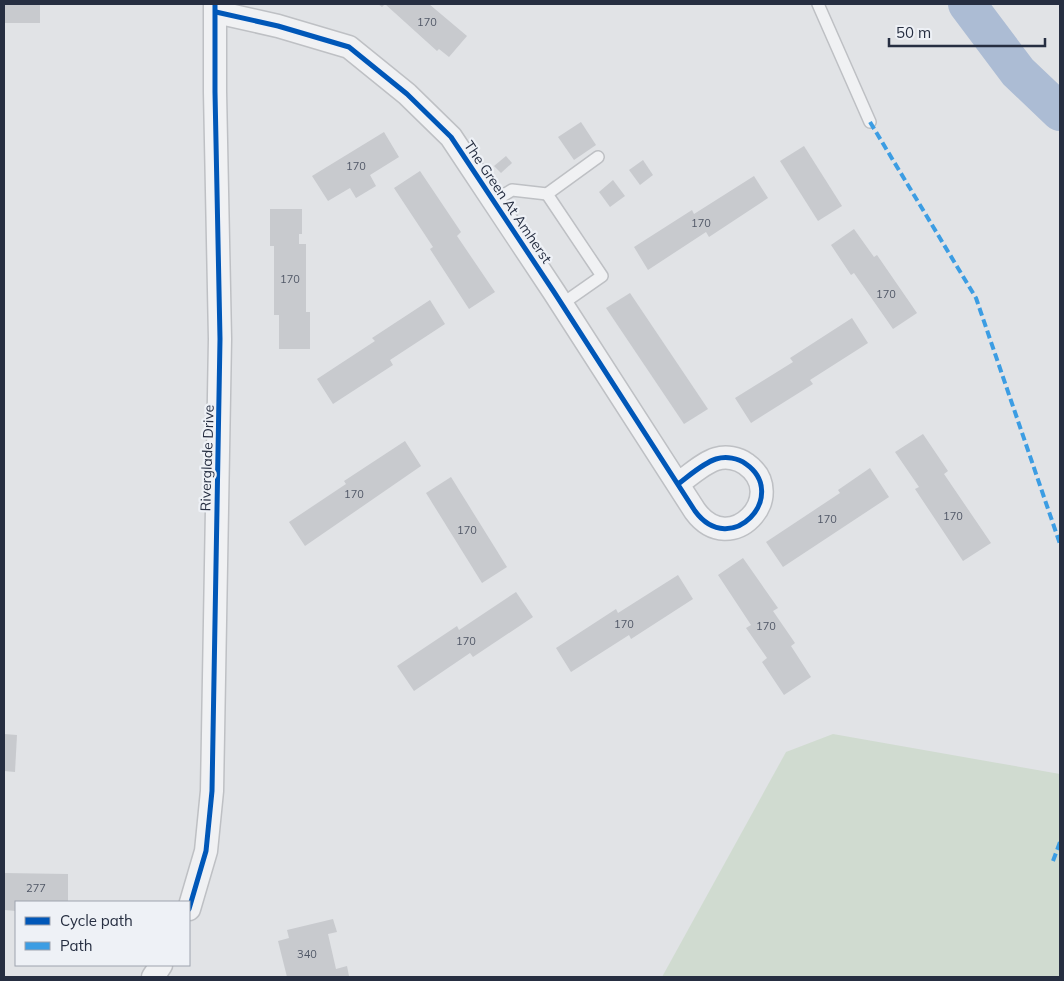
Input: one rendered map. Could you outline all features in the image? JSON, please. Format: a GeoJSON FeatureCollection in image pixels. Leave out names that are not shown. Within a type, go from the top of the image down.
{"type":"FeatureCollection","features":[{"type":"Feature","properties":{"kind":"street","name":"The Green At Amherst"},"geometry":{"type":"LineString","coordinates":[[215,8],[349,47],[407,94],[451,137],[678,484]]}},
{"type":"Feature","properties":{"kind":"street","name":"Riverglade Drive"},"geometry":{"type":"LineString","coordinates":[[190,906],[206,851],[212,791],[220,339],[215,8]]}},
{"type":"Feature","properties":{"kind":"street"},"geometry":{"type":"LineString","coordinates":[[153,977],[160,966]]}},
{"type":"Feature","properties":{"kind":"lane"},"geometry":{"type":"LineString","coordinates":[[818,4],[870,122]]}},
{"type":"Feature","properties":{"kind":"lane"},"geometry":{"type":"LineString","coordinates":[[494,201],[512,190],[547,194],[598,158]]}},
{"type":"Feature","properties":{"kind":"lane"},"geometry":{"type":"LineString","coordinates":[[547,194],[602,276],[562,304]]}},
{"type":"Feature","properties":{"kind":"shaded area"},"geometry":{"type":"Polygon","coordinates":[[[833,734],[1060,774],[1060,977],[662,977],[786,752],[833,734]]]}},
{"type":"Feature","properties":{"kind":"building"},"geometry":{"type":"Polygon","coordinates":[[[4,4],[40,4],[40,23],[4,23],[4,4]]]}},
{"type":"Feature","properties":{"kind":"building"},"geometry":{"type":"Polygon","coordinates":[[[385,4],[429,4],[467,36],[449,57],[439,49],[437,51],[385,4]]]}},
{"type":"Feature","properties":{"kind":"building"},"geometry":{"type":"Polygon","coordinates":[[[581,122],[596,145],[574,160],[558,137],[581,122]]]}},
{"type":"Feature","properties":{"kind":"building"},"geometry":{"type":"Polygon","coordinates":[[[384,132],[399,157],[370,175],[376,186],[356,198],[350,188],[328,201],[312,176],[384,132]]]}},
{"type":"Feature","properties":{"kind":"building"},"geometry":{"type":"Polygon","coordinates":[[[804,146],[842,206],[818,221],[780,161],[804,146]]]}},
{"type":"Feature","properties":{"kind":"building"},"geometry":{"type":"Polygon","coordinates":[[[506,156],[512,163],[501,173],[494,166],[506,156]]]}},
{"type":"Feature","properties":{"kind":"building"},"geometry":{"type":"Polygon","coordinates":[[[643,160],[653,175],[640,185],[629,170],[643,160]]]}},
{"type":"Feature","properties":{"kind":"building"},"geometry":{"type":"Polygon","coordinates":[[[420,171],[461,232],[457,236],[495,292],[469,309],[430,249],[433,247],[394,188],[420,171]]]}},
{"type":"Feature","properties":{"kind":"building"},"geometry":{"type":"Polygon","coordinates":[[[754,176],[768,198],[709,237],[706,232],[648,270],[634,247],[692,210],[694,214],[754,176]]]}},
{"type":"Feature","properties":{"kind":"building"},"geometry":{"type":"Polygon","coordinates":[[[613,180],[625,196],[610,207],[599,192],[613,180]]]}},
{"type":"Feature","properties":{"kind":"building"},"geometry":{"type":"Polygon","coordinates":[[[270,209],[302,209],[302,234],[299,234],[299,244],[306,244],[306,312],[310,312],[310,349],[279,349],[279,315],[274,315],[274,246],[270,246],[270,209]]]}},
{"type":"Feature","properties":{"kind":"building"},"geometry":{"type":"Polygon","coordinates":[[[854,229],[874,257],[877,255],[917,313],[893,329],[854,273],[851,275],[831,245],[854,229]]]}},
{"type":"Feature","properties":{"kind":"building"},"geometry":{"type":"Polygon","coordinates":[[[630,293],[708,409],[684,424],[606,308],[630,293]]]}},
{"type":"Feature","properties":{"kind":"building"},"geometry":{"type":"Polygon","coordinates":[[[430,300],[445,324],[390,360],[393,365],[333,404],[317,379],[375,341],[372,338],[430,300]]]}},
{"type":"Feature","properties":{"kind":"building"},"geometry":{"type":"Polygon","coordinates":[[[852,318],[868,343],[810,380],[813,384],[751,423],[735,398],[793,362],[790,358],[852,318]]]}},
{"type":"Feature","properties":{"kind":"building"},"geometry":{"type":"Polygon","coordinates":[[[923,434],[948,471],[944,474],[991,543],[963,561],[915,489],[919,487],[895,452],[923,434]]]}},
{"type":"Feature","properties":{"kind":"building"},"geometry":{"type":"Polygon","coordinates":[[[405,441],[421,466],[305,546],[289,522],[346,484],[344,481],[405,441]]]}},
{"type":"Feature","properties":{"kind":"building"},"geometry":{"type":"Polygon","coordinates":[[[870,468],[889,497],[783,567],[766,542],[840,493],[838,490],[870,468]]]}},
{"type":"Feature","properties":{"kind":"building"},"geometry":{"type":"Polygon","coordinates":[[[451,477],[507,567],[482,583],[426,493],[451,477]]]}},
{"type":"Feature","properties":{"kind":"building"},"geometry":{"type":"Polygon","coordinates":[[[743,558],[778,608],[773,611],[795,643],[791,646],[811,677],[784,695],[762,662],[767,658],[746,628],[751,625],[718,575],[743,558]]]}},
{"type":"Feature","properties":{"kind":"building"},"geometry":{"type":"Polygon","coordinates":[[[678,575],[693,599],[631,639],[629,635],[571,672],[556,648],[616,609],[618,613],[678,575]]]}},
{"type":"Feature","properties":{"kind":"building"},"geometry":{"type":"Polygon","coordinates":[[[516,592],[533,617],[473,657],[470,653],[414,691],[397,666],[457,626],[459,630],[516,592]]]}},
{"type":"Feature","properties":{"kind":"building"},"geometry":{"type":"Polygon","coordinates":[[[4,734],[17,735],[15,772],[4,771],[4,734]]]}},
{"type":"Feature","properties":{"kind":"building"},"geometry":{"type":"Polygon","coordinates":[[[4,873],[68,874],[68,901],[15,901],[15,911],[4,910],[4,873]]]}},
{"type":"Feature","properties":{"kind":"building"},"geometry":{"type":"Polygon","coordinates":[[[333,919],[337,932],[328,934],[336,969],[347,966],[349,976],[287,977],[278,941],[289,938],[287,930],[333,919]]]}},
{"type":"Feature","properties":{"kind":"waterway"},"geometry":{"type":"LineString","coordinates":[[967,4],[1018,72],[1060,112]]}},
{"type":"Feature","properties":{"kind":"marked path"},"geometry":{"type":"LineString","coordinates":[[870,122],[976,298],[1060,544]]}},
{"type":"Feature","properties":{"kind":"marked path"},"geometry":{"type":"LineString","coordinates":[[1053,861],[1060,842]]}},
{"type":"Feature","properties":{"kind":"cycle path"},"geometry":{"type":"LineString","coordinates":[[190,906],[206,851],[212,791],[220,339],[215,5]]}},
{"type":"Feature","properties":{"kind":"cycle path"},"geometry":{"type":"LineString","coordinates":[[216,12],[278,26],[349,47],[407,94],[451,137],[554,292],[695,511],[709,524],[724,529],[739,526],[750,518],[759,505],[762,491],[758,477],[746,464],[739,460],[728,458],[720,458],[706,463],[678,484]]}}]}
